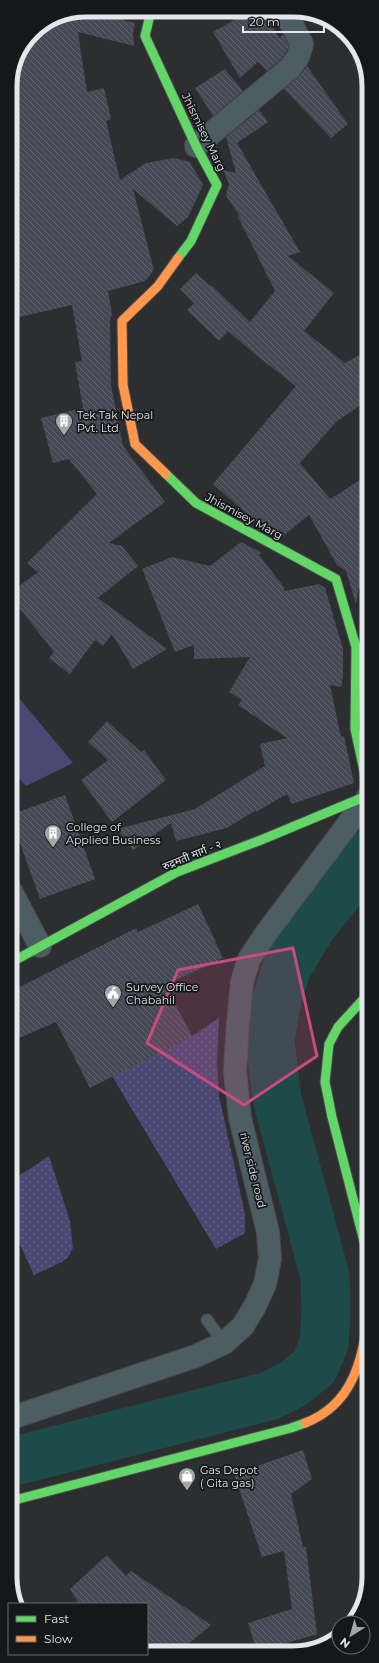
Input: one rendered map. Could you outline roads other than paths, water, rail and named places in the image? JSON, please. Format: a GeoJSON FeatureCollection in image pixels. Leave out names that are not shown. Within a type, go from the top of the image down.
{"type":"FeatureCollection","features":[{"type":"Feature","properties":{"kind":"street","name":"Jhismisey Marg"},"geometry":{"type":"LineString","coordinates":[[150,17],[145,36],[196,146],[217,185],[191,241],[158,286],[122,320],[123,385],[135,444],[196,504],[336,579],[356,647],[355,729],[362,762]]}},
{"type":"Feature","properties":{"kind":"street"},"geometry":{"type":"LineString","coordinates":[[196,146],[290,68],[298,57],[302,44],[288,17]]}},
{"type":"Feature","properties":{"kind":"street","name":"रुद्रमती मार्ग ‍- २"},"geometry":{"type":"LineString","coordinates":[[17,958],[177,872],[261,840],[362,798]]}},
{"type":"Feature","properties":{"kind":"street","name":"river side road"},"geometry":{"type":"LineString","coordinates":[[17,1416],[196,1356],[224,1343],[243,1326],[255,1306],[265,1284],[270,1259],[268,1232],[240,1118],[235,1071],[242,982],[249,959],[266,932],[362,804]]}},
{"type":"Feature","properties":{"kind":"street"},"geometry":{"type":"LineString","coordinates":[[17,902],[40,946]]}},
{"type":"Feature","properties":{"kind":"street"},"geometry":{"type":"LineString","coordinates":[[362,1001],[338,1027],[329,1044],[325,1082],[332,1116],[362,1233]]}},
{"type":"Feature","properties":{"kind":"street"},"geometry":{"type":"LineString","coordinates":[[17,1499],[291,1428],[312,1420],[334,1408],[350,1384],[358,1368],[362,1353]]}},
{"type":"Feature","properties":{"kind":"lane"},"geometry":{"type":"LineString","coordinates":[[207,1320],[224,1343]]}},
{"type":"Feature","properties":{"kind":"waterway"},"geometry":{"type":"LineString","coordinates":[[17,1460],[269,1396],[293,1384],[314,1367],[324,1344],[326,1312],[325,1276],[277,1099],[270,1040],[276,1004],[287,967],[312,926],[362,863]]}},
{"type":"Feature","properties":{"kind":"place","name":"Tek Tak Nepal Pvt. Ltd"},"geometry":{"type":"Point","coordinates":[64,436]}},
{"type":"Feature","properties":{"kind":"place","name":"College of Applied Business"},"geometry":{"type":"Point","coordinates":[53,848]}},
{"type":"Feature","properties":{"kind":"place","name":"Survey Office Chabahil"},"geometry":{"type":"Point","coordinates":[113,1008]}},
{"type":"Feature","properties":{"kind":"place","name":"Gas Depot ( Gita gas)"},"geometry":{"type":"Point","coordinates":[187,1491]}}]}
